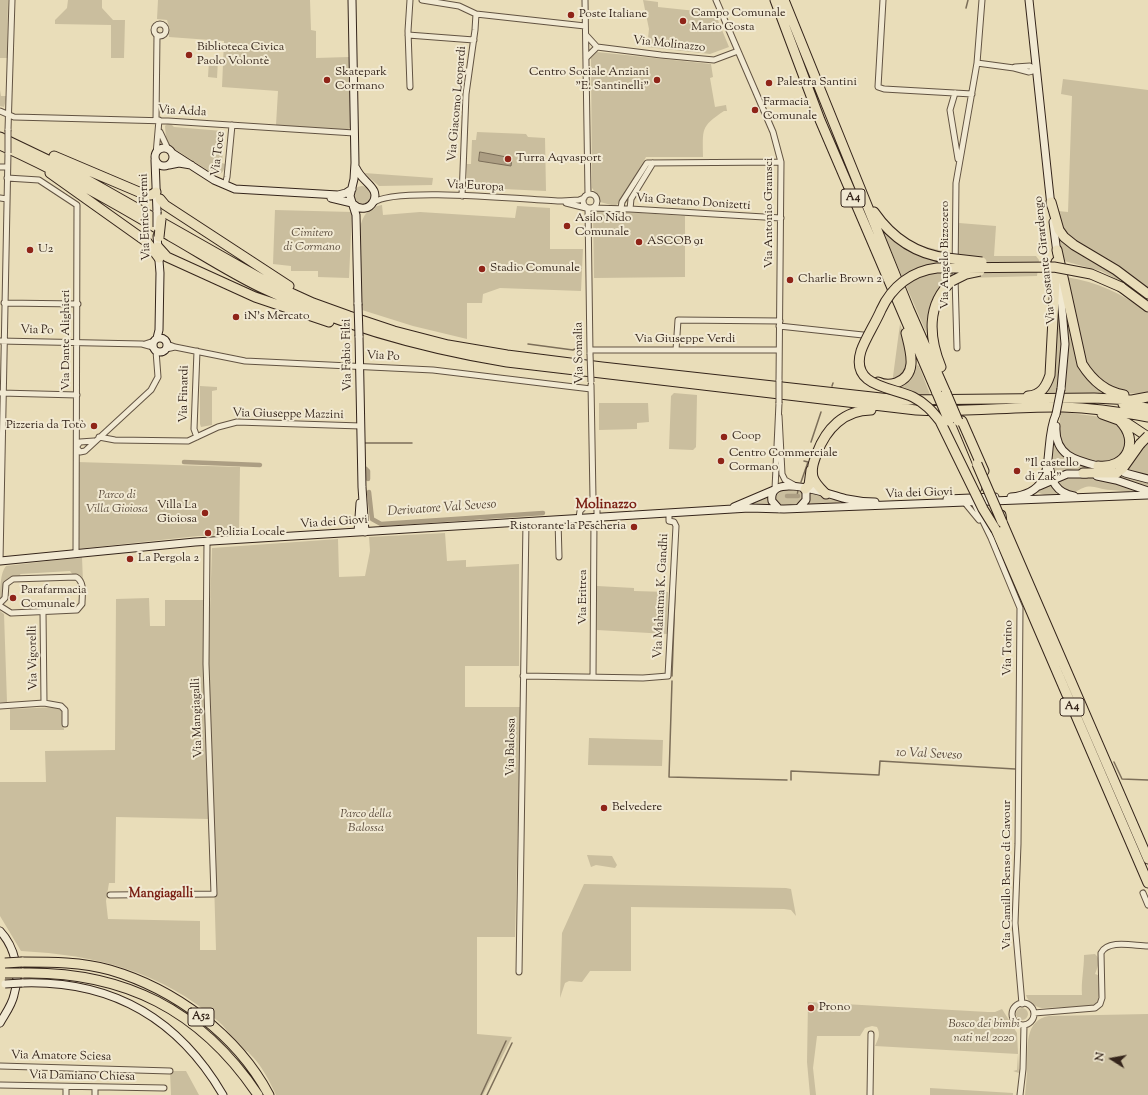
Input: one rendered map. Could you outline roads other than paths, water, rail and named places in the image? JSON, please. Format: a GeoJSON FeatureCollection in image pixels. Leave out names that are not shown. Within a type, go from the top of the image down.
{"type":"FeatureCollection","features":[{"type":"Feature","properties":{"kind":"highway","name":"A4"},"geometry":{"type":"LineString","coordinates":[[775,0],[800,70],[840,166],[945,393]]}},
{"type":"Feature","properties":{"kind":"highway","name":"A4"},"geometry":{"type":"LineString","coordinates":[[784,0],[956,421],[992,532],[1148,883]]}},
{"type":"Feature","properties":{"kind":"highway"},"geometry":{"type":"LineString","coordinates":[[4,131],[146,195],[158,195],[165,205],[276,280],[302,294],[313,303]]}},
{"type":"Feature","properties":{"kind":"highway"},"geometry":{"type":"LineString","coordinates":[[0,138],[73,172],[267,282],[313,303],[394,331],[448,345],[507,355],[870,398],[915,401],[1078,399],[1132,400],[1148,397]]}},
{"type":"Feature","properties":{"kind":"highway"},"geometry":{"type":"LineString","coordinates":[[0,145],[40,163],[259,287],[362,333]]}},
{"type":"Feature","properties":{"kind":"highway"},"geometry":{"type":"LineString","coordinates":[[40,163],[54,177],[147,242],[160,247],[261,299],[362,333],[457,354],[507,362],[908,410]]}},
{"type":"Feature","properties":{"kind":"highway"},"geometry":{"type":"LineString","coordinates":[[840,166],[847,190],[905,329],[911,351],[912,364],[906,376],[898,382],[887,385],[871,378],[864,367],[867,334]]}},
{"type":"Feature","properties":{"kind":"highway"},"geometry":{"type":"LineString","coordinates":[[864,198],[885,228],[898,239],[920,252],[947,258],[1017,267]]}},
{"type":"Feature","properties":{"kind":"highway"},"geometry":{"type":"LineString","coordinates":[[1051,202],[1059,230],[1064,237],[1074,245],[1116,270],[1148,294]]}},
{"type":"Feature","properties":{"kind":"highway"},"geometry":{"type":"LineString","coordinates":[[160,215],[160,247]]}},
{"type":"Feature","properties":{"kind":"highway"},"geometry":{"type":"LineString","coordinates":[[147,242],[154,242],[160,247]]}},
{"type":"Feature","properties":{"kind":"highway"},"geometry":{"type":"LineString","coordinates":[[1007,400],[1036,395],[1041,392],[1047,383],[1052,346],[1057,250]]}},
{"type":"Feature","properties":{"kind":"highway"},"geometry":{"type":"LineString","coordinates":[[1057,250],[1079,356],[1086,372],[1108,390],[1130,396],[1148,397]]}},
{"type":"Feature","properties":{"kind":"highway"},"geometry":{"type":"LineString","coordinates":[[945,393],[931,326],[938,297],[952,280],[972,273],[1017,267]]}},
{"type":"Feature","properties":{"kind":"highway"},"geometry":{"type":"LineString","coordinates":[[992,532],[940,421],[935,414],[925,404],[913,397],[874,384],[864,374],[861,368],[860,355],[867,334],[888,298],[903,281],[915,274],[938,268],[1017,267],[1054,268],[1079,271],[1104,279],[1148,301]]}},
{"type":"Feature","properties":{"kind":"highway"},"geometry":{"type":"LineString","coordinates":[[1121,287],[1148,307]]}},
{"type":"Feature","properties":{"kind":"highway"},"geometry":{"type":"LineString","coordinates":[[1078,399],[1148,408]]}},
{"type":"Feature","properties":{"kind":"highway"},"geometry":{"type":"LineString","coordinates":[[1071,408],[1117,419],[1136,428],[1148,436],[1140,444],[1123,468],[1116,473],[1083,473]]}},
{"type":"Feature","properties":{"kind":"highway"},"geometry":{"type":"LineString","coordinates":[[805,489],[809,485],[812,465],[826,434],[831,427],[845,416],[864,410],[961,412],[1071,408],[1113,411],[1148,418]]}},
{"type":"Feature","properties":{"kind":"highway"},"geometry":{"type":"LineString","coordinates":[[1098,466],[1107,467],[1116,465],[1122,460],[1128,450],[1128,434],[1124,425],[1117,419]]}},
{"type":"Feature","properties":{"kind":"highway","name":"A4"},"geometry":{"type":"LineString","coordinates":[[956,421],[977,464],[1148,859]]}},
{"type":"Feature","properties":{"kind":"highway"},"geometry":{"type":"LineString","coordinates":[[956,421],[987,479],[1000,508],[1002,522]]}},
{"type":"Feature","properties":{"kind":"highway"},"geometry":{"type":"LineString","coordinates":[[812,465],[813,477],[826,494]]}},
{"type":"Feature","properties":{"kind":"highway","name":"A52"},"geometry":{"type":"LineString","coordinates":[[2,963],[64,962],[94,967],[132,977],[158,989],[189,1008],[215,1028],[233,1046],[252,1069],[269,1095]]}},
{"type":"Feature","properties":{"kind":"highway","name":"A52"},"geometry":{"type":"LineString","coordinates":[[3,974],[22,972],[63,973],[86,976],[129,989],[167,1007],[187,1019],[226,1053],[258,1095]]}},
{"type":"Feature","properties":{"kind":"street"},"geometry":{"type":"LineString","coordinates":[[0,561],[1,393],[4,303],[3,256],[8,167],[8,153],[4,131],[9,115],[12,0]]}},
{"type":"Feature","properties":{"kind":"street"},"geometry":{"type":"LineString","coordinates":[[352,0],[355,163],[350,196],[352,204]]}},
{"type":"Feature","properties":{"kind":"street"},"geometry":{"type":"LineString","coordinates":[[410,0],[408,35],[410,87]]}},
{"type":"Feature","properties":{"kind":"street"},"geometry":{"type":"LineString","coordinates":[[422,0],[459,6],[476,14],[585,26]]}},
{"type":"Feature","properties":{"kind":"street"},"geometry":{"type":"LineString","coordinates":[[585,0],[586,196],[583,203],[588,208],[596,205],[597,200]]}},
{"type":"Feature","properties":{"kind":"street","name":"Via Antonio Gramsci"},"geometry":{"type":"LineString","coordinates":[[716,0],[773,132],[781,162],[779,414],[775,490]]}},
{"type":"Feature","properties":{"kind":"street"},"geometry":{"type":"LineString","coordinates":[[883,0],[878,86],[884,89],[972,94]]}},
{"type":"Feature","properties":{"kind":"street","name":"Via Angelo Bizzozero"},"geometry":{"type":"LineString","coordinates":[[957,348],[955,277],[956,183],[978,63],[982,0]]}},
{"type":"Feature","properties":{"kind":"street","name":"Via Costante Girardengo"},"geometry":{"type":"LineString","coordinates":[[1029,0],[1057,250],[1065,344],[1061,389],[1049,447],[1045,476],[1039,486]]}},
{"type":"Feature","properties":{"kind":"street","name":"Via Giacomo Leopardi"},"geometry":{"type":"LineString","coordinates":[[462,196],[466,94],[474,40],[476,14]]}},
{"type":"Feature","properties":{"kind":"street","name":"Via Enrico Fermi"},"geometry":{"type":"LineString","coordinates":[[157,35],[159,129],[156,157],[160,215]]}},
{"type":"Feature","properties":{"kind":"street"},"geometry":{"type":"LineString","coordinates":[[408,35],[474,40]]}},
{"type":"Feature","properties":{"kind":"street"},"geometry":{"type":"LineString","coordinates":[[586,35],[597,47],[586,58]]}},
{"type":"Feature","properties":{"kind":"street","name":"Via Molinazzo"},"geometry":{"type":"LineString","coordinates":[[597,47],[714,60],[738,51]]}},
{"type":"Feature","properties":{"kind":"street"},"geometry":{"type":"LineString","coordinates":[[978,63],[1014,68],[1030,66],[1036,70]]}},
{"type":"Feature","properties":{"kind":"street","name":"Via Angelo Bizzozero"},"geometry":{"type":"LineString","coordinates":[[955,93],[950,110],[959,162]]}},
{"type":"Feature","properties":{"kind":"street","name":"Via Adda"},"geometry":{"type":"LineString","coordinates":[[0,111],[14,117],[158,120],[354,133]]}},
{"type":"Feature","properties":{"kind":"street","name":"Via Toce"},"geometry":{"type":"LineString","coordinates":[[225,186],[232,125]]}},
{"type":"Feature","properties":{"kind":"street"},"geometry":{"type":"LineString","coordinates":[[159,129],[173,159],[168,165]]}},
{"type":"Feature","properties":{"kind":"street"},"geometry":{"type":"LineString","coordinates":[[191,165],[179,163],[160,165],[156,157],[160,149],[170,151],[225,186],[238,189],[341,195],[360,183],[368,185]]}},
{"type":"Feature","properties":{"kind":"street"},"geometry":{"type":"LineString","coordinates":[[630,209],[631,199],[653,162]]}},
{"type":"Feature","properties":{"kind":"street"},"geometry":{"type":"LineString","coordinates":[[621,208],[622,202],[647,163],[781,162]]}},
{"type":"Feature","properties":{"kind":"street"},"geometry":{"type":"LineString","coordinates":[[355,163],[359,174],[368,185],[378,194],[388,197]]}},
{"type":"Feature","properties":{"kind":"street","name":"Via Enrico Fermi"},"geometry":{"type":"LineString","coordinates":[[158,195],[160,177],[163,170],[168,165]]}},
{"type":"Feature","properties":{"kind":"street"},"geometry":{"type":"LineString","coordinates":[[0,167],[8,167]]}},
{"type":"Feature","properties":{"kind":"street","name":"Via Dante Alighieri"},"geometry":{"type":"LineString","coordinates":[[7,178],[39,180],[78,205],[76,554]]}},
{"type":"Feature","properties":{"kind":"street"},"geometry":{"type":"LineString","coordinates":[[356,223],[359,216],[369,206],[375,197],[374,190]]}},
{"type":"Feature","properties":{"kind":"street"},"geometry":{"type":"LineString","coordinates":[[305,194],[352,204],[359,208],[369,206]]}},
{"type":"Feature","properties":{"kind":"street","name":"Via Europa"},"geometry":{"type":"LineString","coordinates":[[369,206],[377,200],[388,197],[420,194],[562,201],[579,200],[586,196]]}},
{"type":"Feature","properties":{"kind":"street"},"geometry":{"type":"LineString","coordinates":[[586,196],[594,195],[604,208]]}},
{"type":"Feature","properties":{"kind":"street"},"geometry":{"type":"LineString","coordinates":[[0,198],[7,199]]}},
{"type":"Feature","properties":{"kind":"street","name":"Via Europa"},"geometry":{"type":"LineString","coordinates":[[562,201],[588,208]]}},
{"type":"Feature","properties":{"kind":"street","name":"Via Fabio Filzi"},"geometry":{"type":"LineString","coordinates":[[352,204],[356,211],[358,304],[362,333],[359,366],[362,532]]}},
{"type":"Feature","properties":{"kind":"street","name":"Via Gaetano Donizetti"},"geometry":{"type":"LineString","coordinates":[[588,208],[621,208],[781,218]]}},
{"type":"Feature","properties":{"kind":"street","name":"Via Somalia"},"geometry":{"type":"LineString","coordinates":[[588,208],[593,498],[597,510],[595,518]]}},
{"type":"Feature","properties":{"kind":"street"},"geometry":{"type":"LineString","coordinates":[[0,220],[6,220]]}},
{"type":"Feature","properties":{"kind":"street","name":"Via Enrico Fermi"},"geometry":{"type":"LineString","coordinates":[[160,247],[160,345]]}},
{"type":"Feature","properties":{"kind":"street"},"geometry":{"type":"LineString","coordinates":[[4,303],[78,304]]}},
{"type":"Feature","properties":{"kind":"street"},"geometry":{"type":"LineString","coordinates":[[676,350],[678,320],[779,323],[867,334]]}},
{"type":"Feature","properties":{"kind":"street","name":"Via Po"},"geometry":{"type":"LineString","coordinates":[[2,341],[160,345],[245,360],[433,370],[591,388]]}},
{"type":"Feature","properties":{"kind":"street"},"geometry":{"type":"LineString","coordinates":[[97,439],[80,442],[76,447],[79,452],[84,452],[154,386],[158,377],[160,345]]}},
{"type":"Feature","properties":{"kind":"street","name":"Via Giuseppe Verdi"},"geometry":{"type":"LineString","coordinates":[[590,352],[779,350]]}},
{"type":"Feature","properties":{"kind":"street","name":"Via Finardi"},"geometry":{"type":"LineString","coordinates":[[197,351],[194,429],[197,438]]}},
{"type":"Feature","properties":{"kind":"street"},"geometry":{"type":"LineString","coordinates":[[1,393],[77,395]]}},
{"type":"Feature","properties":{"kind":"street","name":"Via Antonio Gramsci"},"geometry":{"type":"LineString","coordinates":[[779,414],[781,424],[782,474],[784,480],[794,485]]}},
{"type":"Feature","properties":{"kind":"street"},"geometry":{"type":"LineString","coordinates":[[1056,414],[1056,433],[1063,451],[1076,460],[1112,469]]}},
{"type":"Feature","properties":{"kind":"street","name":"Via Giuseppe Mazzini"},"geometry":{"type":"LineString","coordinates":[[97,439],[182,442],[197,438],[218,427],[237,422],[361,426]]}},
{"type":"Feature","properties":{"kind":"street","name":"Via Costante Girardengo"},"geometry":{"type":"LineString","coordinates":[[1049,447],[1050,467],[1053,479]]}},
{"type":"Feature","properties":{"kind":"street","name":"Via dei Giovi"},"geometry":{"type":"LineString","coordinates":[[805,489],[864,502],[1016,497],[1027,494],[1053,479],[1067,474],[1083,473],[1116,480],[1148,491]]}},
{"type":"Feature","properties":{"kind":"street"},"geometry":{"type":"LineString","coordinates":[[1125,473],[1148,479]]}},
{"type":"Feature","properties":{"kind":"street","name":"Via Antonio Gramsci"},"geometry":{"type":"LineString","coordinates":[[766,493],[771,487],[775,478]]}},
{"type":"Feature","properties":{"kind":"street"},"geometry":{"type":"LineString","coordinates":[[1053,479],[1057,489],[1063,493],[1086,498],[1148,495]]}},
{"type":"Feature","properties":{"kind":"street"},"geometry":{"type":"LineString","coordinates":[[794,485],[805,489],[806,500],[799,508],[779,509],[772,502],[772,495],[775,490],[794,485]]}},
{"type":"Feature","properties":{"kind":"street","name":"Via dei Giovi"},"geometry":{"type":"LineString","coordinates":[[716,511],[736,506],[775,490]]}},
{"type":"Feature","properties":{"kind":"street"},"geometry":{"type":"LineString","coordinates":[[837,497],[839,508]]}},
{"type":"Feature","properties":{"kind":"street"},"geometry":{"type":"LineString","coordinates":[[579,518],[580,511],[593,498]]}},
{"type":"Feature","properties":{"kind":"street","name":"Via dei Giovi"},"geometry":{"type":"LineString","coordinates":[[799,508],[839,508],[1086,498]]}},
{"type":"Feature","properties":{"kind":"street"},"geometry":{"type":"LineString","coordinates":[[918,500],[969,501],[974,503]]}},
{"type":"Feature","properties":{"kind":"street","name":"Via Torino"},"geometry":{"type":"LineString","coordinates":[[966,503],[992,532]]}},
{"type":"Feature","properties":{"kind":"street","name":"Via Torino"},"geometry":{"type":"LineString","coordinates":[[974,503],[992,532],[1020,608],[1018,770]]}},
{"type":"Feature","properties":{"kind":"street","name":"Via dei Giovi"},"geometry":{"type":"LineString","coordinates":[[0,561],[207,542],[579,518],[669,517],[755,508],[779,509]]}},
{"type":"Feature","properties":{"kind":"street","name":"Via Mahatma K. Gandhi"},"geometry":{"type":"LineString","coordinates":[[593,677],[668,676],[676,526],[669,517]]}},
{"type":"Feature","properties":{"kind":"street","name":"Via Eritrea"},"geometry":{"type":"LineString","coordinates":[[593,677],[595,518]]}},
{"type":"Feature","properties":{"kind":"street"},"geometry":{"type":"LineString","coordinates":[[558,520],[559,557]]}},
{"type":"Feature","properties":{"kind":"street","name":"Via Balossa"},"geometry":{"type":"LineString","coordinates":[[519,972],[526,522]]}},
{"type":"Feature","properties":{"kind":"street","name":"Via Mangiagalli"},"geometry":{"type":"LineString","coordinates":[[110,895],[214,894],[206,664],[207,542]]}},
{"type":"Feature","properties":{"kind":"street"},"geometry":{"type":"LineString","coordinates":[[76,577],[82,584],[82,604],[80,608],[73,611],[11,613],[2,606],[5,598],[6,584],[13,579],[76,577]]}},
{"type":"Feature","properties":{"kind":"street","name":"Via Vigorelli"},"geometry":{"type":"LineString","coordinates":[[43,612],[44,704]]}},
{"type":"Feature","properties":{"kind":"street"},"geometry":{"type":"LineString","coordinates":[[523,676],[593,677]]}},
{"type":"Feature","properties":{"kind":"street"},"geometry":{"type":"LineString","coordinates":[[0,706],[44,704],[63,707],[65,724]]}},
{"type":"Feature","properties":{"kind":"street","name":"Via Camillo Benso di Cavour"},"geometry":{"type":"LineString","coordinates":[[1018,770],[1015,923],[1022,1004]]}},
{"type":"Feature","properties":{"kind":"street"},"geometry":{"type":"LineString","coordinates":[[1143,892],[1148,905]]}},
{"type":"Feature","properties":{"kind":"street"},"geometry":{"type":"LineString","coordinates":[[0,931],[9,942],[14,954],[16,989],[11,1003],[0,1023]]}},
{"type":"Feature","properties":{"kind":"street"},"geometry":{"type":"LineString","coordinates":[[1034,1013],[1095,1008],[1100,1004],[1102,998],[1101,953],[1103,948],[1111,945],[1148,946]]}},
{"type":"Feature","properties":{"kind":"street"},"geometry":{"type":"LineString","coordinates":[[3,984],[66,984],[94,990],[120,999],[145,1011],[166,1026],[187,1045],[205,1067],[223,1095]]}},
{"type":"Feature","properties":{"kind":"street"},"geometry":{"type":"LineString","coordinates":[[1022,1004],[1029,1005],[1034,1013],[1032,1020],[1024,1025],[1017,1023],[1013,1015],[1015,1008],[1022,1004]]}},
{"type":"Feature","properties":{"kind":"street"},"geometry":{"type":"LineString","coordinates":[[1020,1095],[1023,1069],[1024,1025]]}},
{"type":"Feature","properties":{"kind":"street"},"geometry":{"type":"LineString","coordinates":[[870,1095],[871,1034]]}},
{"type":"Feature","properties":{"kind":"street","name":"Via Amatore Sciesa"},"geometry":{"type":"LineString","coordinates":[[0,1066],[122,1068],[170,1071]]}},
{"type":"Feature","properties":{"kind":"street","name":"Via Damiano Chiesa"},"geometry":{"type":"LineString","coordinates":[[0,1085],[164,1088]]}},
{"type":"Feature","properties":{"kind":"street"},"geometry":{"type":"LineString","coordinates":[[66,1087],[66,1095]]}},
{"type":"Feature","properties":{"kind":"street"},"geometry":{"type":"LineString","coordinates":[[95,1087],[95,1095]]}},
{"type":"Feature","properties":{"kind":"street"},"geometry":{"type":"LineString","coordinates":[[121,1088],[121,1095]]}},
{"type":"Feature","properties":{"kind":"waterway"},"geometry":{"type":"LineString","coordinates":[[966,8],[968,0]]}},
{"type":"Feature","properties":{"kind":"waterway"},"geometry":{"type":"LineString","coordinates":[[528,344],[573,350],[578,347]]}},
{"type":"Feature","properties":{"kind":"waterway"},"geometry":{"type":"LineString","coordinates":[[811,442],[821,412]]}},
{"type":"Feature","properties":{"kind":"waterway"},"geometry":{"type":"LineString","coordinates":[[365,443],[412,443]]}},
{"type":"Feature","properties":{"kind":"waterway"},"geometry":{"type":"LineString","coordinates":[[801,482],[808,462],[804,461]]}},
{"type":"Feature","properties":{"kind":"waterway","name":"Derivatore Val Seveso"},"geometry":{"type":"LineString","coordinates":[[184,462],[260,465]]}},
{"type":"Feature","properties":{"kind":"waterway","name":"Derivatore Val Seveso"},"geometry":{"type":"LineString","coordinates":[[366,469],[368,471],[368,479]]}},
{"type":"Feature","properties":{"kind":"waterway","name":"Derivatore Val Seveso"},"geometry":{"type":"LineString","coordinates":[[797,496],[798,490]]}},
{"type":"Feature","properties":{"kind":"waterway","name":"Derivatore Val Seveso"},"geometry":{"type":"LineString","coordinates":[[369,492],[372,519],[381,524],[543,513]]}},
{"type":"Feature","properties":{"kind":"waterway","name":"Derivatore Val Seveso"},"geometry":{"type":"LineString","coordinates":[[787,496],[798,496]]}},
{"type":"Feature","properties":{"kind":"waterway","name":"10 Val Seveso"},"geometry":{"type":"LineString","coordinates":[[672,676],[675,593]]}},
{"type":"Feature","properties":{"kind":"waterway","name":"10 Val Seveso"},"geometry":{"type":"LineString","coordinates":[[672,681],[669,777],[787,780]]}},
{"type":"Feature","properties":{"kind":"waterway","name":"10 Val Seveso"},"geometry":{"type":"LineString","coordinates":[[791,780],[791,771],[879,775],[880,761],[1015,769]]}},
{"type":"Feature","properties":{"kind":"waterway","name":"10 Val Seveso"},"geometry":{"type":"LineString","coordinates":[[1114,762],[1122,779],[1148,780]]}},
{"type":"Feature","properties":{"kind":"waterway"},"geometry":{"type":"LineString","coordinates":[[481,1095],[506,1041]]}},
{"type":"Feature","properties":{"kind":"waterway"},"geometry":{"type":"LineString","coordinates":[[487,1095],[512,1043]]}},
{"type":"Feature","properties":{"kind":"place","name":"Poste Italiane"},"geometry":{"type":"Point","coordinates":[571,15]}},
{"type":"Feature","properties":{"kind":"place","name":"Campo Comunale Mario Costa"},"geometry":{"type":"Point","coordinates":[683,21]}},
{"type":"Feature","properties":{"kind":"place","name":"Biblioteca Civica Paolo Volontè"},"geometry":{"type":"Point","coordinates":[189,55]}},
{"type":"Feature","properties":{"kind":"place","name":"Skatepark Cormano"},"geometry":{"type":"Point","coordinates":[327,80]}},
{"type":"Feature","properties":{"kind":"place","name":"Centro Sociale Anziani \"E. Santinelli\""},"geometry":{"type":"Point","coordinates":[657,80]}},
{"type":"Feature","properties":{"kind":"place","name":"Palestra Santini"},"geometry":{"type":"Point","coordinates":[769,83]}},
{"type":"Feature","properties":{"kind":"place","name":"Farmacia Comunale"},"geometry":{"type":"Point","coordinates":[755,110]}},
{"type":"Feature","properties":{"kind":"place","name":"Turra Aqvasport"},"geometry":{"type":"Point","coordinates":[508,159]}},
{"type":"Feature","properties":{"kind":"place","name":"Asilo Nido Comunale"},"geometry":{"type":"Point","coordinates":[567,226]}},
{"type":"Feature","properties":{"kind":"place","name":"ASCOB 91"},"geometry":{"type":"Point","coordinates":[639,242]}},
{"type":"Feature","properties":{"kind":"place","name":"U2"},"geometry":{"type":"Point","coordinates":[30,250]}},
{"type":"Feature","properties":{"kind":"place","name":"Stadio Comunale"},"geometry":{"type":"Point","coordinates":[482,269]}},
{"type":"Feature","properties":{"kind":"place","name":"Charlie Brown 2"},"geometry":{"type":"Point","coordinates":[790,280]}},
{"type":"Feature","properties":{"kind":"place","name":"iN's Mercato"},"geometry":{"type":"Point","coordinates":[236,317]}},
{"type":"Feature","properties":{"kind":"place","name":"Pizzeria da Totò"},"geometry":{"type":"Point","coordinates":[94,426]}},
{"type":"Feature","properties":{"kind":"place","name":"Coop"},"geometry":{"type":"Point","coordinates":[724,437]}},
{"type":"Feature","properties":{"kind":"place","name":"Centro Commerciale Cormano"},"geometry":{"type":"Point","coordinates":[721,461]}},
{"type":"Feature","properties":{"kind":"place","name":"\"Il castello di Zak\""},"geometry":{"type":"Point","coordinates":[1017,471]}},
{"type":"Feature","properties":{"kind":"place","name":"Villa La Gioiosa"},"geometry":{"type":"Point","coordinates":[205,513]}},
{"type":"Feature","properties":{"kind":"place","name":"Ristorante la Pescheria"},"geometry":{"type":"Point","coordinates":[634,527]}},
{"type":"Feature","properties":{"kind":"place","name":"Polizia Locale"},"geometry":{"type":"Point","coordinates":[208,533]}},
{"type":"Feature","properties":{"kind":"place","name":"La Pergola 2"},"geometry":{"type":"Point","coordinates":[130,559]}},
{"type":"Feature","properties":{"kind":"place","name":"Parafarmacia Comunale"},"geometry":{"type":"Point","coordinates":[13,598]}},
{"type":"Feature","properties":{"kind":"place","name":"Belvedere"},"geometry":{"type":"Point","coordinates":[604,808]}},
{"type":"Feature","properties":{"kind":"place","name":"Prono"},"geometry":{"type":"Point","coordinates":[811,1008]}},
{"type":"Feature","properties":{"kind":"district","name":"Molinazzo"},"geometry":{"type":"Point","coordinates":[606,506]}},
{"type":"Feature","properties":{"kind":"district","name":"Mangiagalli"},"geometry":{"type":"Point","coordinates":[161,895]}},
{"type":"Feature","properties":{"kind":"park label","name":"Cimitero di Cormano"},"geometry":{"type":"Point","coordinates":[312,241]}},
{"type":"Feature","properties":{"kind":"park label","name":"Parco di Villa Gioiosa"},"geometry":{"type":"Point","coordinates":[117,503]}},
{"type":"Feature","properties":{"kind":"park label","name":"Parco della Balossa"},"geometry":{"type":"Point","coordinates":[366,822]}},
{"type":"Feature","properties":{"kind":"park label","name":"Bosco dei bimbi nati nel 2020"},"geometry":{"type":"Point","coordinates":[984,1032]}}]}
